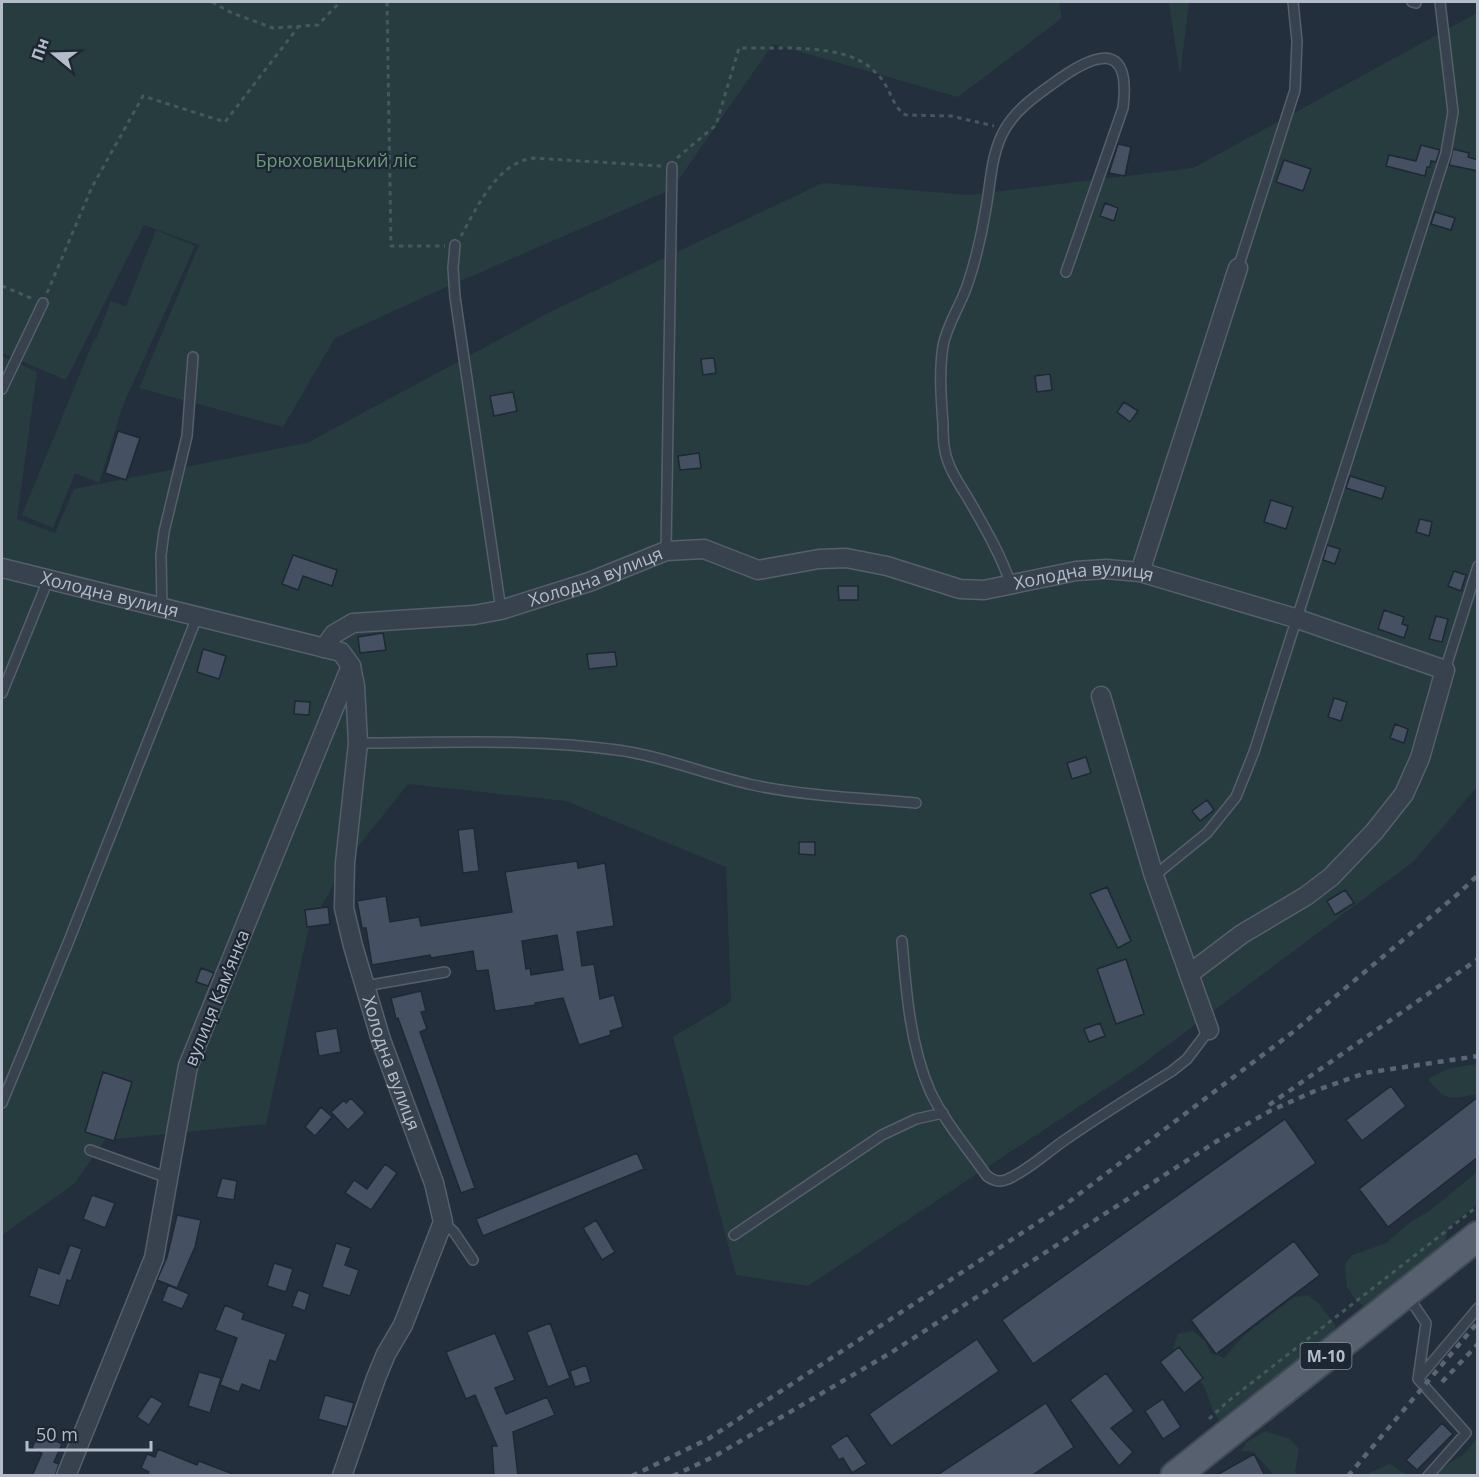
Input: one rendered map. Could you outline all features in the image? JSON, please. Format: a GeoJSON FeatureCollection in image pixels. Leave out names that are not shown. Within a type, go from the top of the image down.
{"type":"FeatureCollection","features":[{"type":"Feature","properties":{"kind":"main road","name":"М-10"},"geometry":{"type":"LineString","coordinates":[[1175,1476],[1478,1236]]}},
{"type":"Feature","properties":{"kind":"street"},"geometry":{"type":"LineString","coordinates":[[1140,572],[1238,268]]}},
{"type":"Feature","properties":{"kind":"street","name":"Холодна вулиця"},"geometry":{"type":"LineString","coordinates":[[324,648],[334,633],[353,623],[474,615],[501,610],[589,582],[666,551],[704,549],[758,570],[819,559],[846,558],[887,566],[960,589],[984,590],[1076,571],[1106,569],[1140,572],[1295,618],[1445,669]]}},
{"type":"Feature","properties":{"kind":"street","name":"Холодна вулиця"},"geometry":{"type":"LineString","coordinates":[[2,568],[341,652],[351,666],[355,686],[358,743],[345,863],[344,908],[381,1040],[434,1183],[443,1222]]}},
{"type":"Feature","properties":{"kind":"street","name":"вулиця Камʼянка"},"geometry":{"type":"LineString","coordinates":[[66,1476],[154,1258],[188,1066],[351,666]]}},
{"type":"Feature","properties":{"kind":"street"},"geometry":{"type":"LineString","coordinates":[[1189,974],[1242,934],[1306,896],[1331,877],[1374,832],[1404,794],[1416,767],[1445,669]]}},
{"type":"Feature","properties":{"kind":"street"},"geometry":{"type":"LineString","coordinates":[[1101,696],[1154,876],[1209,1030]]}},
{"type":"Feature","properties":{"kind":"street"},"geometry":{"type":"LineString","coordinates":[[342,1476],[376,1378],[386,1354],[404,1325],[443,1222]]}},
{"type":"Feature","properties":{"kind":"lane"},"geometry":{"type":"LineString","coordinates":[[1238,268],[1295,90],[1297,41],[1293,2]]}},
{"type":"Feature","properties":{"kind":"lane"},"geometry":{"type":"LineString","coordinates":[[1154,876],[1207,833],[1236,797],[1254,752],[1295,618],[1446,153],[1453,112],[1440,2]]}},
{"type":"Feature","properties":{"kind":"lane"},"geometry":{"type":"LineString","coordinates":[[1011,585],[997,549],[949,464],[944,450],[941,397],[946,332],[958,311],[969,280],[986,208],[994,157],[1004,130],[1020,109],[1072,70],[1092,60],[1110,58],[1117,62],[1124,75],[1123,108],[1066,272]]}},
{"type":"Feature","properties":{"kind":"lane"},"geometry":{"type":"LineString","coordinates":[[666,551],[672,167]]}},
{"type":"Feature","properties":{"kind":"lane"},"geometry":{"type":"LineString","coordinates":[[455,245],[454,297],[501,610]]}},
{"type":"Feature","properties":{"kind":"lane"},"geometry":{"type":"LineString","coordinates":[[2,389],[43,303]]}},
{"type":"Feature","properties":{"kind":"lane"},"geometry":{"type":"LineString","coordinates":[[162,609],[161,555],[164,532],[187,436],[193,357]]}},
{"type":"Feature","properties":{"kind":"lane"},"geometry":{"type":"LineString","coordinates":[[1445,669],[1478,566]]}},
{"type":"Feature","properties":{"kind":"lane"},"geometry":{"type":"LineString","coordinates":[[2,693],[48,580]]}},
{"type":"Feature","properties":{"kind":"lane"},"geometry":{"type":"LineString","coordinates":[[2,1102],[81,911],[197,617]]}},
{"type":"Feature","properties":{"kind":"lane"},"geometry":{"type":"LineString","coordinates":[[358,743],[557,743],[645,754],[708,774],[756,785],[827,795],[916,803]]}},
{"type":"Feature","properties":{"kind":"lane"},"geometry":{"type":"LineString","coordinates":[[902,941],[906,994],[919,1056],[930,1091],[987,1176],[1000,1182],[1008,1180],[1172,1071],[1187,1059],[1209,1030]]}},
{"type":"Feature","properties":{"kind":"lane"},"geometry":{"type":"LineString","coordinates":[[365,986],[445,972]]}},
{"type":"Feature","properties":{"kind":"lane"},"geometry":{"type":"LineString","coordinates":[[734,1235],[882,1135],[916,1119],[943,1113]]}},
{"type":"Feature","properties":{"kind":"lane"},"geometry":{"type":"LineString","coordinates":[[90,1150],[168,1178]]}},
{"type":"Feature","properties":{"kind":"lane"},"geometry":{"type":"LineString","coordinates":[[443,1222],[454,1232],[473,1260]]}},
{"type":"Feature","properties":{"kind":"lane"},"geometry":{"type":"LineString","coordinates":[[1405,1293],[1426,1323],[1418,1379],[1466,1433],[1428,1476]]}},
{"type":"Feature","properties":{"kind":"lane"},"geometry":{"type":"LineString","coordinates":[[1418,1379],[1478,1308]]}},
{"type":"Feature","properties":{"kind":"path"},"geometry":{"type":"LineString","coordinates":[[212,2],[232,14],[273,27],[318,25],[340,2]]}},
{"type":"Feature","properties":{"kind":"path"},"geometry":{"type":"LineString","coordinates":[[387,2],[391,246],[455,245],[494,183],[511,165],[520,160],[532,158],[672,167],[683,151],[716,125],[739,48],[818,50],[854,57],[868,65],[883,80],[900,112],[906,115],[951,116],[982,122],[1004,130]]}},
{"type":"Feature","properties":{"kind":"path"},"geometry":{"type":"LineString","coordinates":[[2,286],[43,303],[92,187],[143,96],[225,122],[299,26]]}},
{"type":"Feature","properties":{"kind":"path"},"geometry":{"type":"LineString","coordinates":[[1204,1425],[1227,1402],[1478,1206]]}},
{"type":"Feature","properties":{"kind":"green space","name":"Брюховицький ліс"},"geometry":{"type":"Polygon","coordinates":[[[2,2],[1059,2],[1062,18],[958,97],[773,44],[672,189],[335,338],[283,427],[139,388],[199,245],[144,225],[66,380],[2,353],[2,2]]]}},
{"type":"Feature","properties":{"kind":"green space"},"geometry":{"type":"Polygon","coordinates":[[[1169,2],[1189,2],[1180,76],[1169,2]]]}},
{"type":"Feature","properties":{"kind":"green space"},"geometry":{"type":"Polygon","coordinates":[[[1477,13],[1477,787],[1413,862],[1137,1068],[808,1286],[736,1275],[673,1037],[731,1002],[726,867],[566,801],[408,784],[345,863],[308,931],[266,1124],[105,1140],[74,1184],[2,1235],[2,356],[37,372],[17,519],[55,533],[74,489],[307,443],[552,311],[823,183],[969,195],[1193,168],[1477,13]]]}},
{"type":"Feature","properties":{"kind":"green space"},"geometry":{"type":"Polygon","coordinates":[[[156,230],[195,246],[123,405],[99,483],[75,473],[53,528],[22,515],[111,301],[126,306],[156,230]]]}},
{"type":"Feature","properties":{"kind":"green space"},"geometry":{"type":"Polygon","coordinates":[[[1477,1064],[1477,1094],[1455,1098],[1445,1096],[1428,1079],[1450,1068],[1477,1064]]]}},
{"type":"Feature","properties":{"kind":"green space"},"geometry":{"type":"Polygon","coordinates":[[[1477,1172],[1477,1204],[1448,1229],[1444,1247],[1368,1308],[1357,1302],[1347,1287],[1346,1262],[1353,1255],[1386,1243],[1477,1172]]]}},
{"type":"Feature","properties":{"kind":"green space"},"geometry":{"type":"Polygon","coordinates":[[[1308,1295],[1319,1304],[1336,1326],[1328,1337],[1221,1423],[1213,1411],[1204,1386],[1181,1362],[1173,1348],[1178,1334],[1193,1331],[1205,1341],[1211,1353],[1224,1358],[1243,1336],[1294,1297],[1308,1295]]]}},
{"type":"Feature","properties":{"kind":"green space"},"geometry":{"type":"Polygon","coordinates":[[[1265,1431],[1290,1439],[1299,1449],[1295,1471],[1297,1475],[1274,1475],[1253,1452],[1241,1451],[1247,1442],[1265,1431]]]}},
{"type":"Feature","properties":{"kind":"green space"},"geometry":{"type":"Polygon","coordinates":[[[1477,1439],[1477,1475],[1427,1476],[1462,1456],[1477,1439]]]}},
{"type":"Feature","properties":{"kind":"green space"},"geometry":{"type":"Polygon","coordinates":[[[1390,1464],[1407,1475],[1368,1475],[1369,1473],[1390,1464]]]}},
{"type":"Feature","properties":{"kind":"building"},"geometry":{"type":"Polygon","coordinates":[[[1118,144],[1131,147],[1125,176],[1109,173],[1118,144]]]}},
{"type":"Feature","properties":{"kind":"building"},"geometry":{"type":"Polygon","coordinates":[[[1421,145],[1440,150],[1436,162],[1431,161],[1430,167],[1427,167],[1425,176],[1386,166],[1389,155],[1416,161],[1421,145]]]}},
{"type":"Feature","properties":{"kind":"building"},"geometry":{"type":"Polygon","coordinates":[[[1453,149],[1469,153],[1468,157],[1478,160],[1478,171],[1449,165],[1453,149]]]}},
{"type":"Feature","properties":{"kind":"building"},"geometry":{"type":"Polygon","coordinates":[[[1284,160],[1311,169],[1303,191],[1276,182],[1284,160]]]}},
{"type":"Feature","properties":{"kind":"building"},"geometry":{"type":"Polygon","coordinates":[[[1105,203],[1118,208],[1114,221],[1100,216],[1105,203]]]}},
{"type":"Feature","properties":{"kind":"building"},"geometry":{"type":"Polygon","coordinates":[[[1435,212],[1455,218],[1451,230],[1431,224],[1435,212]]]}},
{"type":"Feature","properties":{"kind":"building"},"geometry":{"type":"Polygon","coordinates":[[[714,358],[716,373],[703,375],[701,359],[714,358]]]}},
{"type":"Feature","properties":{"kind":"building"},"geometry":{"type":"Polygon","coordinates":[[[1050,374],[1052,390],[1037,392],[1035,376],[1050,374]]]}},
{"type":"Feature","properties":{"kind":"building"},"geometry":{"type":"Polygon","coordinates":[[[513,392],[517,411],[494,416],[490,396],[513,392]]]}},
{"type":"Feature","properties":{"kind":"building"},"geometry":{"type":"Polygon","coordinates":[[[1124,402],[1138,411],[1130,422],[1117,412],[1124,402]]]}},
{"type":"Feature","properties":{"kind":"building"},"geometry":{"type":"Polygon","coordinates":[[[118,431],[140,438],[126,480],[105,473],[118,431]]]}},
{"type":"Feature","properties":{"kind":"building"},"geometry":{"type":"Polygon","coordinates":[[[699,453],[701,468],[680,470],[678,456],[699,453]]]}},
{"type":"Feature","properties":{"kind":"building"},"geometry":{"type":"Polygon","coordinates":[[[1350,476],[1386,487],[1382,499],[1346,488],[1350,476]]]}},
{"type":"Feature","properties":{"kind":"building"},"geometry":{"type":"Polygon","coordinates":[[[1271,500],[1293,507],[1286,529],[1264,522],[1271,500]]]}},
{"type":"Feature","properties":{"kind":"building"},"geometry":{"type":"Polygon","coordinates":[[[1420,519],[1432,522],[1429,536],[1416,532],[1420,519]]]}},
{"type":"Feature","properties":{"kind":"building"},"geometry":{"type":"Polygon","coordinates":[[[1327,545],[1340,549],[1335,564],[1323,560],[1327,545]]]}},
{"type":"Feature","properties":{"kind":"building"},"geometry":{"type":"Polygon","coordinates":[[[293,555],[337,570],[332,586],[303,576],[298,590],[282,584],[293,555]]]}},
{"type":"Feature","properties":{"kind":"building"},"geometry":{"type":"Polygon","coordinates":[[[1454,571],[1466,575],[1461,591],[1448,586],[1454,571]]]}},
{"type":"Feature","properties":{"kind":"building"},"geometry":{"type":"Polygon","coordinates":[[[838,586],[858,586],[858,600],[839,600],[838,586]]]}},
{"type":"Feature","properties":{"kind":"building"},"geometry":{"type":"Polygon","coordinates":[[[1384,610],[1404,617],[1402,624],[1408,626],[1404,638],[1378,629],[1384,610]]]}},
{"type":"Feature","properties":{"kind":"building"},"geometry":{"type":"Polygon","coordinates":[[[1436,616],[1448,619],[1442,642],[1429,639],[1436,616]]]}},
{"type":"Feature","properties":{"kind":"building"},"geometry":{"type":"Polygon","coordinates":[[[383,633],[386,650],[360,653],[358,637],[383,633]]]}},
{"type":"Feature","properties":{"kind":"building"},"geometry":{"type":"Polygon","coordinates":[[[203,649],[226,656],[219,679],[197,672],[203,649]]]}},
{"type":"Feature","properties":{"kind":"building"},"geometry":{"type":"Polygon","coordinates":[[[615,652],[617,666],[589,669],[587,654],[615,652]]]}},
{"type":"Feature","properties":{"kind":"building"},"geometry":{"type":"Polygon","coordinates":[[[1334,698],[1347,702],[1341,721],[1328,717],[1334,698]]]}},
{"type":"Feature","properties":{"kind":"building"},"geometry":{"type":"Polygon","coordinates":[[[295,701],[310,702],[309,715],[294,714],[295,701]]]}},
{"type":"Feature","properties":{"kind":"building"},"geometry":{"type":"Polygon","coordinates":[[[1395,724],[1408,729],[1404,743],[1390,738],[1395,724]]]}},
{"type":"Feature","properties":{"kind":"building"},"geometry":{"type":"Polygon","coordinates":[[[1086,757],[1091,773],[1072,779],[1067,763],[1086,757]]]}},
{"type":"Feature","properties":{"kind":"building"},"geometry":{"type":"Polygon","coordinates":[[[1207,800],[1214,810],[1200,821],[1192,811],[1207,800]]]}},
{"type":"Feature","properties":{"kind":"building"},"geometry":{"type":"Polygon","coordinates":[[[474,828],[479,871],[463,873],[458,830],[474,828]]]}},
{"type":"Feature","properties":{"kind":"building"},"geometry":{"type":"Polygon","coordinates":[[[799,842],[815,842],[815,855],[799,854],[799,842]]]}},
{"type":"Feature","properties":{"kind":"building"},"geometry":{"type":"Polygon","coordinates":[[[577,861],[578,868],[605,863],[614,926],[577,932],[582,966],[594,964],[600,999],[614,995],[623,1027],[610,1031],[611,1035],[579,1045],[563,998],[535,1003],[536,1005],[495,1011],[488,970],[476,971],[473,951],[431,958],[430,955],[372,965],[366,928],[362,928],[357,901],[386,896],[390,922],[419,917],[421,926],[512,912],[505,872],[577,861]],[[557,935],[522,941],[526,969],[530,968],[531,975],[563,970],[557,935]]]}},
{"type":"Feature","properties":{"kind":"building"},"geometry":{"type":"Polygon","coordinates":[[[1107,887],[1131,941],[1118,948],[1090,894],[1107,887]]]}},
{"type":"Feature","properties":{"kind":"building"},"geometry":{"type":"Polygon","coordinates":[[[1345,890],[1354,903],[1335,915],[1327,901],[1345,890]]]}},
{"type":"Feature","properties":{"kind":"building"},"geometry":{"type":"Polygon","coordinates":[[[328,907],[330,924],[307,927],[305,910],[328,907]]]}},
{"type":"Feature","properties":{"kind":"building"},"geometry":{"type":"Polygon","coordinates":[[[1126,959],[1144,1014],[1116,1024],[1097,969],[1126,959]]]}},
{"type":"Feature","properties":{"kind":"building"},"geometry":{"type":"Polygon","coordinates":[[[201,968],[214,973],[208,986],[196,982],[201,968]]]}},
{"type":"Feature","properties":{"kind":"building"},"geometry":{"type":"Polygon","coordinates":[[[421,991],[426,1011],[421,1012],[427,1029],[420,1032],[475,1188],[461,1193],[398,1018],[396,1019],[391,998],[421,991]]]}},
{"type":"Feature","properties":{"kind":"building"},"geometry":{"type":"Polygon","coordinates":[[[1100,1023],[1105,1036],[1089,1042],[1084,1029],[1100,1023]]]}},
{"type":"Feature","properties":{"kind":"building"},"geometry":{"type":"Polygon","coordinates":[[[337,1028],[341,1052],[319,1056],[315,1032],[337,1028]]]}},
{"type":"Feature","properties":{"kind":"building"},"geometry":{"type":"Polygon","coordinates":[[[103,1072],[132,1082],[114,1141],[85,1132],[103,1072]]]}},
{"type":"Feature","properties":{"kind":"building"},"geometry":{"type":"Polygon","coordinates":[[[1391,1086],[1406,1106],[1362,1141],[1346,1120],[1391,1086]]]}},
{"type":"Feature","properties":{"kind":"building"},"geometry":{"type":"Polygon","coordinates":[[[1478,1097],[1478,1157],[1388,1227],[1359,1189],[1478,1097]]]}},
{"type":"Feature","properties":{"kind":"building"},"geometry":{"type":"Polygon","coordinates":[[[351,1098],[365,1113],[348,1130],[331,1112],[344,1100],[346,1103],[351,1098]]]}},
{"type":"Feature","properties":{"kind":"building"},"geometry":{"type":"Polygon","coordinates":[[[321,1107],[332,1117],[315,1136],[305,1127],[321,1107]]]}},
{"type":"Feature","properties":{"kind":"building"},"geometry":{"type":"Polygon","coordinates":[[[1285,1119],[1316,1163],[1033,1364],[1002,1320],[1285,1119]]]}},
{"type":"Feature","properties":{"kind":"building"},"geometry":{"type":"Polygon","coordinates":[[[637,1153],[644,1169],[483,1236],[476,1219],[637,1153]]]}},
{"type":"Feature","properties":{"kind":"building"},"geometry":{"type":"Polygon","coordinates":[[[385,1164],[397,1173],[371,1210],[345,1193],[354,1180],[367,1189],[385,1164]]]}},
{"type":"Feature","properties":{"kind":"building"},"geometry":{"type":"Polygon","coordinates":[[[222,1178],[237,1181],[234,1200],[216,1197],[222,1178]]]}},
{"type":"Feature","properties":{"kind":"building"},"geometry":{"type":"Polygon","coordinates":[[[92,1195],[115,1203],[105,1228],[83,1219],[92,1195]]]}},
{"type":"Feature","properties":{"kind":"building"},"geometry":{"type":"Polygon","coordinates":[[[177,1215],[201,1220],[195,1247],[177,1288],[157,1280],[167,1257],[177,1215]]]}},
{"type":"Feature","properties":{"kind":"building"},"geometry":{"type":"Polygon","coordinates":[[[596,1220],[615,1252],[602,1260],[583,1228],[596,1220]]]}},
{"type":"Feature","properties":{"kind":"building"},"geometry":{"type":"Polygon","coordinates":[[[1294,1241],[1320,1275],[1216,1354],[1191,1320],[1294,1241]]]}},
{"type":"Feature","properties":{"kind":"building"},"geometry":{"type":"Polygon","coordinates":[[[336,1243],[351,1248],[345,1265],[359,1270],[350,1296],[322,1287],[336,1243]]]}},
{"type":"Feature","properties":{"kind":"building"},"geometry":{"type":"Polygon","coordinates":[[[70,1245],[82,1249],[71,1281],[67,1280],[59,1306],[29,1296],[38,1267],[59,1274],[70,1245]]]}},
{"type":"Feature","properties":{"kind":"building"},"geometry":{"type":"Polygon","coordinates":[[[274,1263],[293,1269],[286,1292],[267,1286],[274,1263]]]}},
{"type":"Feature","properties":{"kind":"building"},"geometry":{"type":"Polygon","coordinates":[[[168,1285],[189,1294],[182,1309],[162,1301],[168,1285]]]}},
{"type":"Feature","properties":{"kind":"building"},"geometry":{"type":"Polygon","coordinates":[[[298,1290],[310,1294],[305,1311],[292,1306],[298,1290]]]}},
{"type":"Feature","properties":{"kind":"building"},"geometry":{"type":"Polygon","coordinates":[[[225,1305],[244,1313],[242,1319],[286,1334],[276,1362],[270,1360],[260,1391],[242,1384],[239,1392],[220,1385],[237,1338],[215,1330],[225,1305]]]}},
{"type":"Feature","properties":{"kind":"building"},"geometry":{"type":"Polygon","coordinates":[[[550,1323],[570,1378],[548,1387],[527,1332],[550,1323]]]}},
{"type":"Feature","properties":{"kind":"building"},"geometry":{"type":"Polygon","coordinates":[[[495,1333],[515,1380],[495,1388],[506,1414],[547,1397],[555,1415],[513,1432],[518,1476],[494,1476],[492,1446],[497,1446],[475,1395],[466,1399],[446,1352],[495,1333]]]}},
{"type":"Feature","properties":{"kind":"building"},"geometry":{"type":"Polygon","coordinates":[[[977,1339],[999,1371],[891,1446],[869,1414],[977,1339]]]}},
{"type":"Feature","properties":{"kind":"building"},"geometry":{"type":"Polygon","coordinates":[[[1179,1347],[1203,1378],[1184,1393],[1160,1362],[1179,1347]]]}},
{"type":"Feature","properties":{"kind":"building"},"geometry":{"type":"Polygon","coordinates":[[[586,1365],[591,1382],[575,1387],[570,1371],[586,1365]]]}},
{"type":"Feature","properties":{"kind":"building"},"geometry":{"type":"Polygon","coordinates":[[[199,1372],[221,1378],[210,1413],[188,1406],[199,1372]]]}},
{"type":"Feature","properties":{"kind":"building"},"geometry":{"type":"Polygon","coordinates":[[[1106,1373],[1134,1411],[1111,1428],[1133,1452],[1119,1466],[1070,1400],[1106,1373]]]}},
{"type":"Feature","properties":{"kind":"building"},"geometry":{"type":"Polygon","coordinates":[[[325,1395],[354,1403],[347,1427],[318,1419],[325,1395]]]}},
{"type":"Feature","properties":{"kind":"building"},"geometry":{"type":"Polygon","coordinates":[[[151,1396],[163,1403],[149,1425],[137,1417],[151,1396]]]}},
{"type":"Feature","properties":{"kind":"building"},"geometry":{"type":"Polygon","coordinates":[[[1163,1399],[1181,1427],[1163,1439],[1145,1411],[1163,1399]]]}},
{"type":"Feature","properties":{"kind":"building"},"geometry":{"type":"Polygon","coordinates":[[[1046,1403],[1074,1447],[1031,1476],[936,1476],[1046,1403]]]}},
{"type":"Feature","properties":{"kind":"building"},"geometry":{"type":"Polygon","coordinates":[[[1442,1423],[1453,1434],[1417,1470],[1406,1460],[1442,1423]]]}},
{"type":"Feature","properties":{"kind":"building"},"geometry":{"type":"Polygon","coordinates":[[[39,1433],[62,1444],[54,1462],[59,1464],[55,1476],[32,1476],[42,1453],[32,1448],[39,1433]]]}},
{"type":"Feature","properties":{"kind":"building"},"geometry":{"type":"Polygon","coordinates":[[[847,1435],[867,1464],[852,1473],[843,1458],[839,1460],[830,1446],[847,1435]]]}},
{"type":"Feature","properties":{"kind":"building"},"geometry":{"type":"Polygon","coordinates":[[[158,1449],[197,1465],[199,1461],[233,1474],[233,1476],[147,1476],[149,1472],[141,1468],[147,1454],[155,1457],[158,1449]]]}},
{"type":"Feature","properties":{"kind":"building"},"geometry":{"type":"Polygon","coordinates":[[[1254,1454],[1265,1476],[1215,1476],[1254,1454]]]}},
{"type":"Feature","properties":{"kind":"railway"},"geometry":{"type":"LineString","coordinates":[[632,1476],[708,1439],[1066,1204],[1293,1032],[1478,875]]}},
{"type":"Feature","properties":{"kind":"railway"},"geometry":{"type":"LineString","coordinates":[[1269,1105],[1478,959]]}},
{"type":"Feature","properties":{"kind":"railway"},"geometry":{"type":"LineString","coordinates":[[673,1476],[715,1456],[892,1352],[1217,1141],[1270,1111],[1317,1090],[1365,1073],[1478,1056]]}},
{"type":"Feature","properties":{"kind":"railway"},"geometry":{"type":"LineString","coordinates":[[1348,1476],[1478,1322]]}},
{"type":"Feature","properties":{"kind":"railway"},"geometry":{"type":"LineString","coordinates":[[1442,1382],[1478,1344]]}}]}
